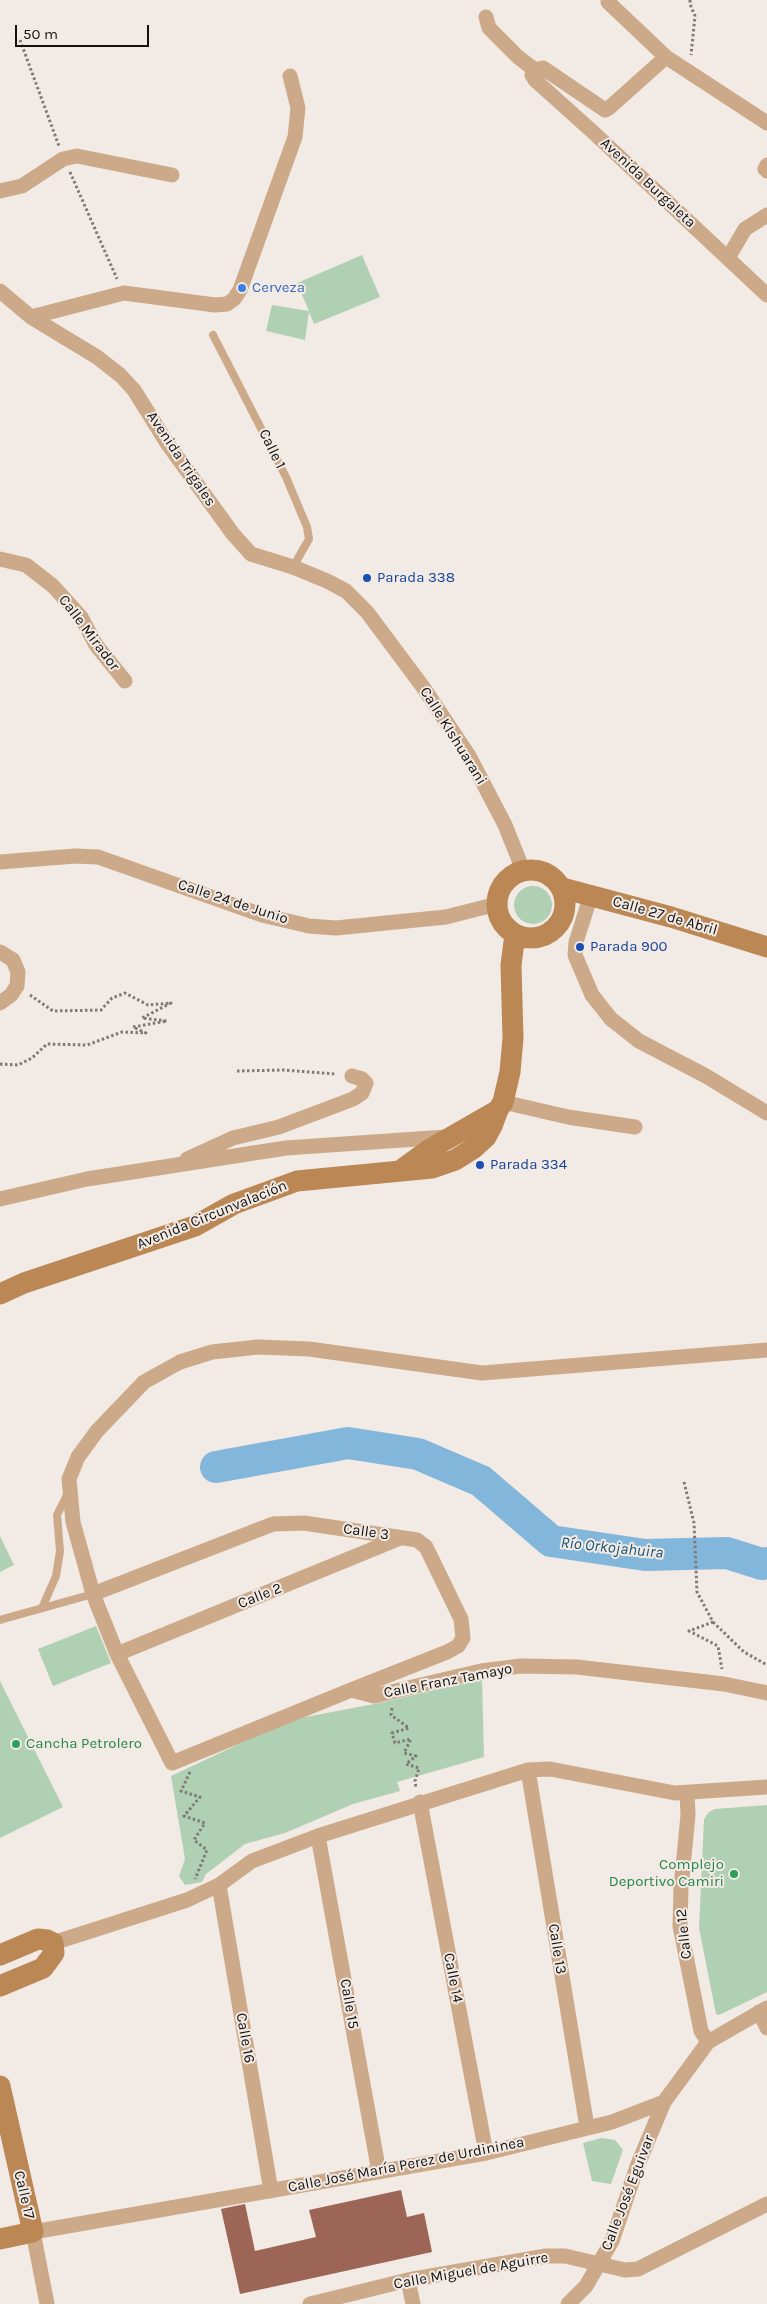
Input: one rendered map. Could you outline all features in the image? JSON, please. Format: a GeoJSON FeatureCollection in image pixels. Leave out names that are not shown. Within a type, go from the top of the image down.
{"type":"FeatureCollection","features":[{"type":"Feature","properties":{"kind":"main road"},"geometry":{"type":"LineString","coordinates":[[523,870],[545,872],[555,879],[562,888],[565,898],[565,909],[562,920],[546,934],[536,938],[525,937],[515,934],[502,921],[497,904],[499,893],[504,883],[512,875],[523,870]]}},
{"type":"Feature","properties":{"kind":"main road","name":"Calle 27 de Abril"},"geometry":{"type":"LineString","coordinates":[[562,888],[671,917],[767,947]]}},
{"type":"Feature","properties":{"kind":"main road","name":"Avenida Circunvalación"},"geometry":{"type":"LineString","coordinates":[[0,1294],[24,1283],[195,1226],[234,1204],[297,1181],[432,1168],[465,1154],[486,1137],[500,1106],[510,1072],[513,1038],[511,965],[515,934]]}},
{"type":"Feature","properties":{"kind":"main road","name":"Avenida Circunvalación"},"geometry":{"type":"LineString","coordinates":[[401,1170],[500,1106]]}},
{"type":"Feature","properties":{"kind":"main road"},"geometry":{"type":"LineString","coordinates":[[0,1955],[38,1939],[53,1943],[54,1953],[50,1962],[44,1968],[0,1986]]}},
{"type":"Feature","properties":{"kind":"main road","name":"Calle 17"},"geometry":{"type":"LineString","coordinates":[[0,2086],[33,2232]]}},
{"type":"Feature","properties":{"kind":"main road"},"geometry":{"type":"LineString","coordinates":[[0,2239],[33,2232]]}},
{"type":"Feature","properties":{"kind":"street"},"geometry":{"type":"LineString","coordinates":[[608,2],[666,57],[767,124]]}},
{"type":"Feature","properties":{"kind":"street"},"geometry":{"type":"LineString","coordinates":[[486,17],[489,28],[518,57],[535,70],[543,68],[605,110],[666,57]]}},
{"type":"Feature","properties":{"kind":"street","name":"Avenida Burgaleta"},"geometry":{"type":"LineString","coordinates":[[535,70],[532,75],[535,80],[767,295]]}},
{"type":"Feature","properties":{"kind":"street"},"geometry":{"type":"LineString","coordinates":[[31,317],[124,293],[215,305],[227,304],[234,299],[240,290],[295,136],[298,108],[290,76]]}},
{"type":"Feature","properties":{"kind":"street"},"geometry":{"type":"LineString","coordinates":[[0,191],[22,186],[63,159],[77,156],[172,175]]}},
{"type":"Feature","properties":{"kind":"street"},"geometry":{"type":"LineString","coordinates":[[767,165],[764,169],[767,171]]}},
{"type":"Feature","properties":{"kind":"street"},"geometry":{"type":"LineString","coordinates":[[728,258],[745,229],[767,215]]}},
{"type":"Feature","properties":{"kind":"street","name":"Avenida Trigales"},"geometry":{"type":"LineString","coordinates":[[0,291],[31,317],[97,357],[120,375],[134,390],[167,443],[240,544],[251,554],[293,567],[346,591],[367,612]]}},
{"type":"Feature","properties":{"kind":"street","name":"Calle Mirador"},"geometry":{"type":"LineString","coordinates":[[0,559],[26,565],[53,586],[80,617],[96,645],[125,680]]}},
{"type":"Feature","properties":{"kind":"street","name":"Calle KIshuarani"},"geometry":{"type":"LineString","coordinates":[[367,612],[423,687],[469,756],[505,825],[523,870]]}},
{"type":"Feature","properties":{"kind":"street","name":"Calle 24 de Junio"},"geometry":{"type":"LineString","coordinates":[[0,862],[75,856],[98,857],[262,915],[309,926],[336,928],[446,917],[497,904]]}},
{"type":"Feature","properties":{"kind":"street"},"geometry":{"type":"LineString","coordinates":[[591,895],[576,942],[575,955],[592,995],[611,1019],[639,1041],[706,1076],[767,1113]]}},
{"type":"Feature","properties":{"kind":"street"},"geometry":{"type":"LineString","coordinates":[[0,952],[13,960],[18,972],[17,986],[11,995],[0,1003]]}},
{"type":"Feature","properties":{"kind":"street"},"geometry":{"type":"LineString","coordinates":[[168,1168],[233,1138],[279,1127],[353,1099],[362,1093],[366,1083],[362,1079],[352,1076]]}},
{"type":"Feature","properties":{"kind":"street"},"geometry":{"type":"LineString","coordinates":[[500,1106],[636,1126]]}},
{"type":"Feature","properties":{"kind":"street"},"geometry":{"type":"LineString","coordinates":[[0,1199],[87,1179],[168,1168],[286,1148],[451,1136],[465,1154]]}},
{"type":"Feature","properties":{"kind":"street"},"geometry":{"type":"LineString","coordinates":[[351,1690],[172,1763],[117,1654],[93,1594],[73,1522],[69,1479],[78,1457],[97,1431],[144,1382],[180,1362],[212,1352],[258,1347],[309,1349],[482,1373],[767,1350]]}},
{"type":"Feature","properties":{"kind":"street","name":"Calle 3"},"geometry":{"type":"LineString","coordinates":[[93,1594],[273,1524],[304,1523],[417,1540],[426,1547],[461,1619],[463,1638],[458,1646],[447,1652],[351,1690]]}},
{"type":"Feature","properties":{"kind":"street","name":"Calle 2"},"geometry":{"type":"LineString","coordinates":[[117,1654],[402,1537]]}},
{"type":"Feature","properties":{"kind":"street","name":"Calle Franz Tamayo"},"geometry":{"type":"LineString","coordinates":[[351,1690],[374,1696],[481,1671],[521,1666],[577,1667],[724,1684],[767,1693]]}},
{"type":"Feature","properties":{"kind":"street"},"geometry":{"type":"LineString","coordinates":[[53,1943],[187,1900],[219,1885],[252,1861],[318,1836],[420,1802],[528,1770],[550,1769],[675,1793],[767,1788]]}},
{"type":"Feature","properties":{"kind":"street","name":"Calle 13"},"geometry":{"type":"LineString","coordinates":[[528,1770],[587,2127]]}},
{"type":"Feature","properties":{"kind":"street","name":"Calle 12"},"geometry":{"type":"LineString","coordinates":[[687,1793],[688,1815],[681,1888],[680,1926],[701,2031],[708,2042]]}},
{"type":"Feature","properties":{"kind":"street","name":"Calle 14"},"geometry":{"type":"LineString","coordinates":[[420,1802],[486,2153]]}},
{"type":"Feature","properties":{"kind":"street","name":"Calle 15"},"geometry":{"type":"LineString","coordinates":[[318,1836],[379,2172]]}},
{"type":"Feature","properties":{"kind":"street","name":"Calle 16"},"geometry":{"type":"LineString","coordinates":[[219,1885],[271,2191]]}},
{"type":"Feature","properties":{"kind":"street"},"geometry":{"type":"LineString","coordinates":[[664,2102],[708,2042],[763,2010],[767,2028]]}},
{"type":"Feature","properties":{"kind":"street","name":"Calle José María Perez de Urdininea"},"geometry":{"type":"LineString","coordinates":[[33,2232],[486,2153],[632,2116],[664,2102]]}},
{"type":"Feature","properties":{"kind":"street","name":"Calle José Eguivar"},"geometry":{"type":"LineString","coordinates":[[568,2304],[586,2286],[612,2241],[638,2164],[664,2102]]}},
{"type":"Feature","properties":{"kind":"street","name":"Calle Miguel de Aguirre"},"geometry":{"type":"LineString","coordinates":[[310,2304],[408,2280],[546,2256],[565,2256],[625,2270],[638,2269],[767,2204]]}},
{"type":"Feature","properties":{"kind":"street","name":"Calle 17"},"geometry":{"type":"LineString","coordinates":[[33,2232],[47,2304]]}},
{"type":"Feature","properties":{"kind":"street"},"geometry":{"type":"LineString","coordinates":[[408,2280],[413,2304]]}},
{"type":"Feature","properties":{"kind":"lane","name":"Calle 1"},"geometry":{"type":"LineString","coordinates":[[213,335],[286,478],[307,527],[309,539],[293,567]]}},
{"type":"Feature","properties":{"kind":"lane"},"geometry":{"type":"LineString","coordinates":[[42,1608],[56,1576],[60,1551],[57,1515],[70,1489]]}},
{"type":"Feature","properties":{"kind":"lane"},"geometry":{"type":"LineString","coordinates":[[0,1620],[93,1594]]}},
{"type":"Feature","properties":{"kind":"path"},"geometry":{"type":"LineString","coordinates":[[690,0],[695,16],[690,73]]}},
{"type":"Feature","properties":{"kind":"path"},"geometry":{"type":"LineString","coordinates":[[20,40],[63,159],[124,293]]}},
{"type":"Feature","properties":{"kind":"path"},"geometry":{"type":"LineString","coordinates":[[0,1064],[18,1065],[32,1058],[47,1044],[87,1045],[122,1032],[146,1033],[133,1027],[167,1022],[142,1018],[171,1004],[148,1005],[125,993],[112,998],[101,1010],[53,1011],[17,986]]}},
{"type":"Feature","properties":{"kind":"path"},"geometry":{"type":"LineString","coordinates":[[238,1071],[284,1070],[352,1076]]}},
{"type":"Feature","properties":{"kind":"path"},"geometry":{"type":"LineString","coordinates":[[684,1482],[694,1523],[697,1592],[713,1622],[744,1652],[767,1665]]}},
{"type":"Feature","properties":{"kind":"path"},"geometry":{"type":"LineString","coordinates":[[713,1622],[689,1631],[718,1646],[724,1684]]}},
{"type":"Feature","properties":{"kind":"path"},"geometry":{"type":"LineString","coordinates":[[392,1692],[391,1715],[409,1728],[392,1733],[395,1743],[412,1739],[404,1753],[416,1756],[406,1764],[420,1768],[414,1781],[420,1802]]}},
{"type":"Feature","properties":{"kind":"path"},"geometry":{"type":"LineString","coordinates":[[172,1763],[191,1770],[180,1791],[200,1797],[184,1816],[205,1823],[194,1840],[207,1850],[187,1900]]}},
{"type":"Feature","properties":{"kind":"green space"},"geometry":{"type":"Polygon","coordinates":[[[362,255],[380,297],[314,324],[309,312],[305,340],[266,331],[272,305],[309,311],[297,283],[362,255]]]}},
{"type":"Feature","properties":{"kind":"green space"},"geometry":{"type":"Polygon","coordinates":[[[533,886],[540,887],[546,892],[551,898],[551,912],[546,918],[540,923],[533,924],[526,923],[520,918],[515,912],[514,905],[515,898],[520,892],[526,887],[533,886]]]}},
{"type":"Feature","properties":{"kind":"green space"},"geometry":{"type":"Polygon","coordinates":[[[0,1536],[14,1565],[0,1572],[0,1536]]]}},
{"type":"Feature","properties":{"kind":"green space"},"geometry":{"type":"Polygon","coordinates":[[[96,1626],[111,1663],[53,1686],[38,1649],[96,1626]]]}},
{"type":"Feature","properties":{"kind":"green space"},"geometry":{"type":"Polygon","coordinates":[[[482,1679],[484,1757],[397,1782],[400,1791],[353,1804],[285,1833],[245,1844],[206,1874],[202,1882],[185,1885],[179,1876],[185,1859],[171,1776],[290,1720],[379,1703],[482,1679]]]}},
{"type":"Feature","properties":{"kind":"green space","name":"Cancha Petrolero"},"geometry":{"type":"Polygon","coordinates":[[[0,1681],[63,1807],[0,1838],[0,1681]]]}},
{"type":"Feature","properties":{"kind":"green space","name":"Complejo Deportivo Camiri"},"geometry":{"type":"Polygon","coordinates":[[[767,1805],[767,1992],[719,2015],[716,2014],[699,1928],[704,1819],[709,1812],[715,1809],[767,1805]]]}},
{"type":"Feature","properties":{"kind":"green space"},"geometry":{"type":"Polygon","coordinates":[[[601,2138],[615,2140],[623,2150],[611,2184],[592,2181],[583,2143],[601,2138]]]}},
{"type":"Feature","properties":{"kind":"building"},"geometry":{"type":"Polygon","coordinates":[[[401,2190],[407,2217],[424,2213],[432,2252],[240,2294],[221,2209],[245,2204],[255,2251],[316,2237],[309,2210],[401,2190]]]}},
{"type":"Feature","properties":{"kind":"waterway","name":"Río Orkojahuira"},"geometry":{"type":"LineString","coordinates":[[216,1467],[348,1443],[418,1454],[481,1481],[551,1541],[645,1555],[727,1553],[762,1564],[767,1563]]}},
{"type":"Feature","properties":{"kind":"place","name":"Cerveza"},"geometry":{"type":"Point","coordinates":[242,288]}},
{"type":"Feature","properties":{"kind":"place","name":"Parada 338"},"geometry":{"type":"Point","coordinates":[367,578]}},
{"type":"Feature","properties":{"kind":"place","name":"Parada 900"},"geometry":{"type":"Point","coordinates":[580,947]}},
{"type":"Feature","properties":{"kind":"place","name":"Parada 334"},"geometry":{"type":"Point","coordinates":[480,1165]}},
{"type":"Feature","properties":{"kind":"place","name":"Cancha Petrolero"},"geometry":{"type":"Point","coordinates":[16,1744]}},
{"type":"Feature","properties":{"kind":"place","name":"Complejo Deportivo Camiri"},"geometry":{"type":"Point","coordinates":[734,1874]}}]}
